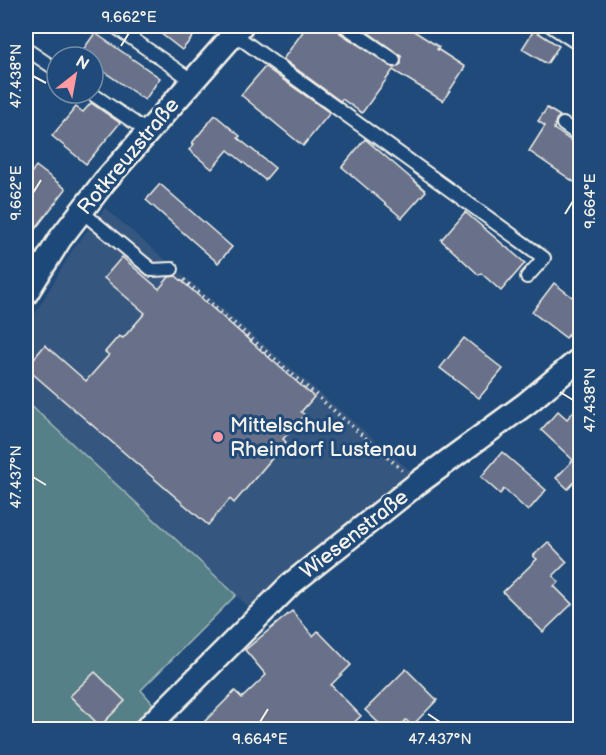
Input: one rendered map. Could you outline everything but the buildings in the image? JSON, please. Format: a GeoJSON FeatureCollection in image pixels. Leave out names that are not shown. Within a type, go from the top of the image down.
{"type":"FeatureCollection","features":[{"type":"Feature","properties":{"kind":"street","name":"Rotkreuzstraße"},"geometry":{"type":"LineString","coordinates":[[26,293],[60,239],[81,211],[237,30]]}},
{"type":"Feature","properties":{"kind":"street","name":"Wiesenstraße"},"geometry":{"type":"LineString","coordinates":[[145,729],[291,584],[418,483],[527,403],[580,358]]}},
{"type":"Feature","properties":{"kind":"lane"},"geometry":{"type":"LineString","coordinates":[[114,26],[193,81]]}},
{"type":"Feature","properties":{"kind":"lane"},"geometry":{"type":"LineString","coordinates":[[345,26],[394,60]]}},
{"type":"Feature","properties":{"kind":"lane"},"geometry":{"type":"LineString","coordinates":[[550,26],[580,45]]}},
{"type":"Feature","properties":{"kind":"lane"},"geometry":{"type":"LineString","coordinates":[[237,30],[544,258],[527,277]]}},
{"type":"Feature","properties":{"kind":"lane"},"geometry":{"type":"LineString","coordinates":[[26,49],[45,62]]}},
{"type":"Feature","properties":{"kind":"lane"},"geometry":{"type":"LineString","coordinates":[[105,103],[148,132]]}},
{"type":"Feature","properties":{"kind":"lane"},"geometry":{"type":"LineString","coordinates":[[563,124],[580,136]]}},
{"type":"Feature","properties":{"kind":"lane"},"geometry":{"type":"LineString","coordinates":[[81,211],[152,270],[172,269]]}},
{"type":"Feature","properties":{"kind":"path"},"geometry":{"type":"LineString","coordinates":[[172,269],[418,483]]}},
{"type":"Feature","properties":{"kind":"shaded area","name":"Mittelschule Rheindorf Lustenau"},"geometry":{"type":"Polygon","coordinates":[[[105,208],[413,473],[251,609],[26,401],[26,329],[73,249],[105,208]]]}},
{"type":"Feature","properties":{"kind":"green space"},"geometry":{"type":"Polygon","coordinates":[[[26,401],[236,595],[141,690],[162,714],[145,729],[26,729],[26,401]]]}},
{"type":"Feature","properties":{"kind":"place","name":"Mittelschule Rheindorf Lustenau"},"geometry":{"type":"Point","coordinates":[218,437]}}]}
